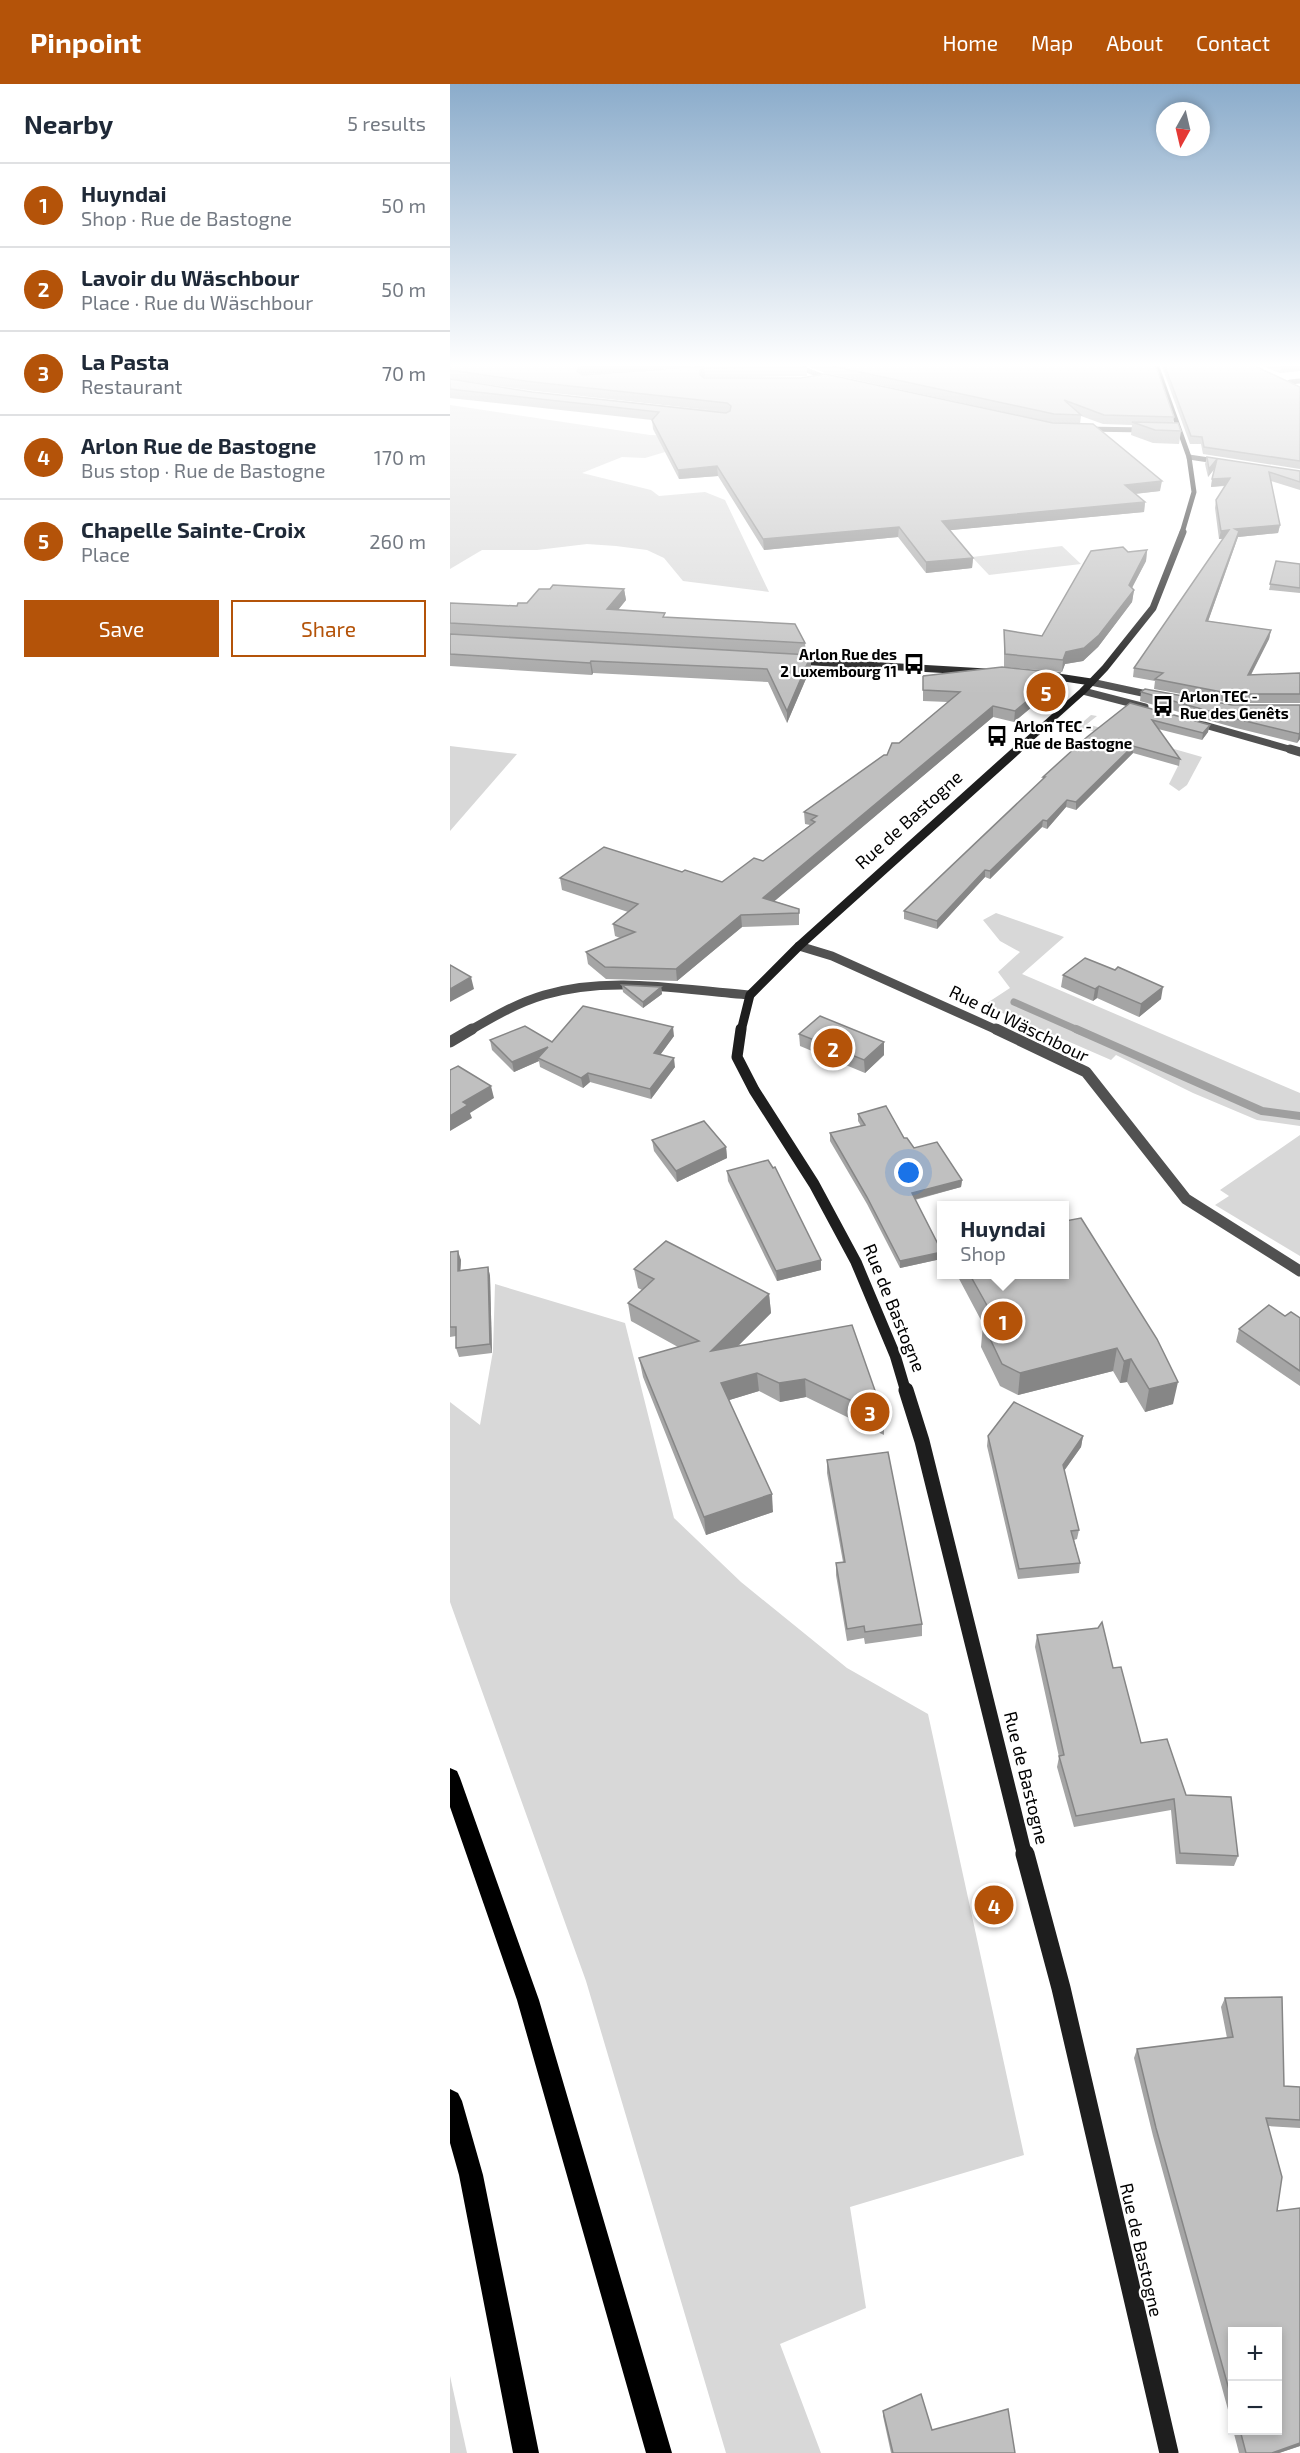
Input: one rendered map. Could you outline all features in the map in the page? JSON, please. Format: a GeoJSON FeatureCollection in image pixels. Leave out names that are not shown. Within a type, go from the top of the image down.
{"type":"FeatureCollection","features":[{"type":"Feature","properties":{"kind":"main road","name":"Rue de Bastogne"},"geometry":{"type":"LineString","coordinates":[[1169,2453],[1061,1988],[1004,1777],[922,1441],[895,1355],[856,1262],[814,1184],[754,1090],[737,1057],[737,1045],[750,995],[799,946],[1083,691],[1153,608],[1189,515],[1194,492],[1192,475]]}},
{"type":"Feature","properties":{"kind":"main road"},"geometry":{"type":"LineString","coordinates":[[791,660],[991,672]]}},
{"type":"Feature","properties":{"kind":"main road"},"geometry":{"type":"LineString","coordinates":[[1034,675],[1091,682]]}},
{"type":"Feature","properties":{"kind":"main road"},"geometry":{"type":"LineString","coordinates":[[450,1778],[528,2000],[659,2453]]}},
{"type":"Feature","properties":{"kind":"main road"},"geometry":{"type":"LineString","coordinates":[[450,2101],[471,2175],[526,2453]]}},
{"type":"Feature","properties":{"kind":"street"},"geometry":{"type":"LineString","coordinates":[[1091,682],[1165,697]]}},
{"type":"Feature","properties":{"kind":"street"},"geometry":{"type":"LineString","coordinates":[[1083,691],[1156,711]]}},
{"type":"Feature","properties":{"kind":"street"},"geometry":{"type":"LineString","coordinates":[[1187,720],[1300,752]]}},
{"type":"Feature","properties":{"kind":"street","name":"Rue du Wäschbour"},"geometry":{"type":"LineString","coordinates":[[799,946],[832,956],[938,1002],[1086,1072],[1186,1199],[1300,1271]]}},
{"type":"Feature","properties":{"kind":"street"},"geometry":{"type":"LineString","coordinates":[[450,1042],[519,1004],[558,991],[601,986],[640,986],[750,995]]}},
{"type":"Feature","properties":{"kind":"shaded area"},"geometry":{"type":"Polygon","coordinates":[[[450,475],[588,475],[651,490],[659,496],[705,492],[725,500],[769,592],[683,581],[664,558],[647,550],[616,546],[587,544],[537,550],[482,550],[450,569],[450,475]]]}},
{"type":"Feature","properties":{"kind":"shaded area"},"geometry":{"type":"Polygon","coordinates":[[[1062,546],[1081,564],[989,575],[972,557],[1062,546]]]}},
{"type":"Feature","properties":{"kind":"shaded area"},"geometry":{"type":"Polygon","coordinates":[[[1091,715],[1097,716],[1087,724],[1202,757],[1187,785],[1179,791],[1169,784],[1178,766],[1169,752],[1077,727],[1091,715]]]}},
{"type":"Feature","properties":{"kind":"shaded area"},"geometry":{"type":"Polygon","coordinates":[[[450,746],[517,754],[450,831],[450,746]]]}},
{"type":"Feature","properties":{"kind":"shaded area"},"geometry":{"type":"Polygon","coordinates":[[[996,913],[1064,937],[1022,974],[1300,1093],[1300,1126],[1257,1120],[1193,1093],[1116,1055],[1111,1060],[984,1005],[1010,988],[998,972],[1020,952],[1000,941],[983,920],[996,913]]]}},
{"type":"Feature","properties":{"kind":"shaded area"},"geometry":{"type":"Polygon","coordinates":[[[1300,1135],[1300,1256],[1215,1205],[1229,1196],[1220,1190],[1300,1135]]]}},
{"type":"Feature","properties":{"kind":"shaded area"},"geometry":{"type":"Polygon","coordinates":[[[495,1284],[625,1323],[674,1518],[741,1582],[847,1668],[928,1714],[1024,2155],[850,2207],[866,2308],[780,2344],[821,2453],[726,2453],[586,1981],[450,1602],[450,1402],[480,1425],[493,1351],[495,1284]]]}},
{"type":"Feature","properties":{"kind":"shaded area"},"geometry":{"type":"Polygon","coordinates":[[[450,2376],[467,2453],[450,2453],[450,2376]]]}},
{"type":"Feature","properties":{"kind":"building"},"geometry":{"type":"Polygon","coordinates":[[[722,475],[1154,475],[1162,481],[1125,485],[1145,502],[942,521],[973,558],[926,562],[899,527],[763,539],[722,475]]]}},
{"type":"Feature","properties":{"kind":"building"},"geometry":{"type":"Polygon","coordinates":[[[1213,475],[1270,475],[1280,525],[1235,529],[1239,531],[1206,621],[1271,630],[1248,675],[1300,673],[1300,694],[1232,694],[1155,679],[1163,673],[1134,668],[1229,530],[1221,531],[1216,500],[1230,478],[1212,479],[1213,475]]]}},
{"type":"Feature","properties":{"kind":"building"},"geometry":{"type":"Polygon","coordinates":[[[1277,475],[1300,475],[1300,482],[1277,475]]]}},
{"type":"Feature","properties":{"kind":"building"},"geometry":{"type":"Polygon","coordinates":[[[1123,547],[1128,552],[1147,550],[1129,585],[1134,590],[1099,635],[1084,648],[1066,652],[1063,660],[1005,654],[1004,630],[1042,636],[1091,551],[1123,547]]]}},
{"type":"Feature","properties":{"kind":"building"},"geometry":{"type":"Polygon","coordinates":[[[1276,561],[1300,564],[1300,588],[1270,584],[1276,561]]]}},
{"type":"Feature","properties":{"kind":"building"},"geometry":{"type":"Polygon","coordinates":[[[553,585],[624,589],[607,609],[665,613],[663,617],[795,624],[805,643],[450,623],[450,603],[517,606],[518,603],[527,603],[539,589],[550,589],[553,585]]]}},
{"type":"Feature","properties":{"kind":"building"},"geometry":{"type":"Polygon","coordinates":[[[450,634],[811,655],[787,711],[767,669],[591,661],[590,663],[450,654],[450,634]]]}},
{"type":"Feature","properties":{"kind":"building"},"geometry":{"type":"Polygon","coordinates":[[[1002,667],[1060,673],[1055,686],[1046,685],[1015,711],[993,706],[763,898],[799,909],[799,913],[741,915],[676,969],[605,967],[586,952],[635,932],[613,924],[638,904],[560,878],[604,847],[722,882],[754,858],[763,861],[815,822],[811,820],[817,816],[804,812],[887,755],[892,743],[899,743],[960,692],[923,690],[923,676],[1002,667]]]}},
{"type":"Feature","properties":{"kind":"building"},"geometry":{"type":"Polygon","coordinates":[[[1145,689],[1232,705],[1300,705],[1300,732],[1299,734],[1237,719],[1141,692],[1145,689]]]}},
{"type":"Feature","properties":{"kind":"building"},"geometry":{"type":"Polygon","coordinates":[[[1130,703],[1210,725],[1203,733],[1152,720],[1180,759],[1133,746],[1076,802],[1067,800],[1047,821],[1043,820],[990,871],[985,870],[937,921],[904,911],[1045,777],[1043,777],[1087,737],[1130,703]]]}},
{"type":"Feature","properties":{"kind":"building"},"geometry":{"type":"Polygon","coordinates":[[[1085,958],[1115,970],[1118,967],[1163,987],[1141,1004],[1099,986],[1095,989],[1063,975],[1085,958]]]}},
{"type":"Feature","properties":{"kind":"building"},"geometry":{"type":"Polygon","coordinates":[[[450,965],[471,977],[450,989],[450,965]]]}},
{"type":"Feature","properties":{"kind":"building"},"geometry":{"type":"Polygon","coordinates":[[[622,985],[661,987],[643,1002],[622,985]]]}},
{"type":"Feature","properties":{"kind":"building"},"geometry":{"type":"Polygon","coordinates":[[[583,1006],[673,1027],[654,1053],[674,1058],[650,1089],[588,1073],[581,1078],[538,1058],[548,1047],[512,1062],[490,1040],[525,1026],[552,1042],[583,1006]]]}},
{"type":"Feature","properties":{"kind":"building"},"geometry":{"type":"Polygon","coordinates":[[[820,1016],[884,1042],[864,1060],[799,1034],[820,1016]]]}},
{"type":"Feature","properties":{"kind":"building"},"geometry":{"type":"Polygon","coordinates":[[[458,1066],[491,1086],[463,1102],[468,1105],[450,1116],[450,1070],[458,1066]]]}},
{"type":"Feature","properties":{"kind":"building"},"geometry":{"type":"Polygon","coordinates":[[[886,1106],[904,1138],[907,1138],[914,1148],[937,1142],[962,1180],[912,1193],[937,1242],[937,1253],[900,1261],[830,1133],[865,1125],[858,1114],[886,1106]]]}},
{"type":"Feature","properties":{"kind":"building"},"geometry":{"type":"Polygon","coordinates":[[[704,1121],[726,1147],[676,1171],[652,1140],[704,1121]]]}},
{"type":"Feature","properties":{"kind":"building"},"geometry":{"type":"Polygon","coordinates":[[[768,1160],[773,1168],[775,1167],[821,1260],[776,1271],[727,1171],[768,1160]]]}},
{"type":"Feature","properties":{"kind":"building"},"geometry":{"type":"Polygon","coordinates":[[[1081,1218],[1157,1339],[1178,1382],[1149,1389],[1131,1359],[1124,1361],[1117,1348],[1020,1373],[1002,1364],[983,1324],[989,1309],[972,1279],[1069,1279],[1069,1220],[1081,1218]]]}},
{"type":"Feature","properties":{"kind":"building"},"geometry":{"type":"Polygon","coordinates":[[[666,1241],[769,1294],[711,1351],[852,1325],[884,1416],[805,1379],[779,1383],[757,1373],[721,1383],[772,1494],[704,1517],[639,1358],[699,1341],[628,1303],[654,1279],[634,1269],[666,1241]]]}},
{"type":"Feature","properties":{"kind":"building"},"geometry":{"type":"Polygon","coordinates":[[[458,1251],[458,1271],[488,1267],[490,1344],[456,1348],[456,1327],[450,1327],[450,1252],[458,1251]]]}},
{"type":"Feature","properties":{"kind":"building"},"geometry":{"type":"Polygon","coordinates":[[[1269,1305],[1285,1316],[1291,1312],[1300,1318],[1300,1371],[1239,1329],[1269,1305]]]}},
{"type":"Feature","properties":{"kind":"building"},"geometry":{"type":"Polygon","coordinates":[[[1014,1402],[1083,1436],[1063,1465],[1079,1530],[1071,1531],[1080,1563],[1019,1569],[988,1436],[1014,1402]]]}},
{"type":"Feature","properties":{"kind":"building"},"geometry":{"type":"Polygon","coordinates":[[[888,1452],[922,1624],[865,1632],[864,1626],[847,1629],[836,1563],[845,1562],[827,1460],[888,1452]]]}},
{"type":"Feature","properties":{"kind":"building"},"geometry":{"type":"Polygon","coordinates":[[[1102,1622],[1113,1668],[1121,1667],[1141,1743],[1167,1739],[1186,1795],[1231,1797],[1238,1856],[1180,1853],[1174,1799],[1076,1816],[1059,1756],[1064,1755],[1037,1635],[1098,1628],[1102,1622]]]}},
{"type":"Feature","properties":{"kind":"building"},"geometry":{"type":"Polygon","coordinates":[[[1282,1997],[1284,2086],[1300,2087],[1300,2120],[1266,2118],[1282,2177],[1277,2211],[1300,2208],[1300,2443],[1272,2453],[1246,2453],[1241,2435],[1282,2435],[1282,2327],[1228,2327],[1228,2386],[1156,2128],[1137,2049],[1233,2037],[1225,1998],[1282,1997]]]}},
{"type":"Feature","properties":{"kind":"building"},"geometry":{"type":"Polygon","coordinates":[[[921,2394],[932,2430],[1008,2409],[1015,2453],[893,2453],[883,2411],[921,2394]]]}},
{"type":"Feature","properties":{"kind":"waterway"},"geometry":{"type":"LineString","coordinates":[[1014,1002],[1080,1031]]}},
{"type":"Feature","properties":{"kind":"waterway"},"geometry":{"type":"LineString","coordinates":[[1076,1029],[1262,1111],[1300,1116]]}},
{"type":"Feature","properties":{"kind":"place","name":"Arlon Rue des 2 Luxembourg 11"},"geometry":{"type":"Point","coordinates":[914,664]}},
{"type":"Feature","properties":{"kind":"place","name":"Chapelle Sainte-Croix"},"geometry":{"type":"Point","coordinates":[1046,692]}},
{"type":"Feature","properties":{"kind":"place","name":"Arlon TEC - Rue des Genêts"},"geometry":{"type":"Point","coordinates":[1163,706]}},
{"type":"Feature","properties":{"kind":"place","name":"Arlon TEC - Rue de Bastogne"},"geometry":{"type":"Point","coordinates":[997,736]}},
{"type":"Feature","properties":{"kind":"place","name":"Lavoir du Wäschbour"},"geometry":{"type":"Point","coordinates":[833,1048]}},
{"type":"Feature","properties":{"kind":"place","name":"Huyndai"},"geometry":{"type":"Point","coordinates":[1003,1321]}},
{"type":"Feature","properties":{"kind":"place","name":"La Pasta"},"geometry":{"type":"Point","coordinates":[870,1412]}},
{"type":"Feature","properties":{"kind":"place","name":"Arlon Rue de Bastogne"},"geometry":{"type":"Point","coordinates":[994,1905]}}]}
